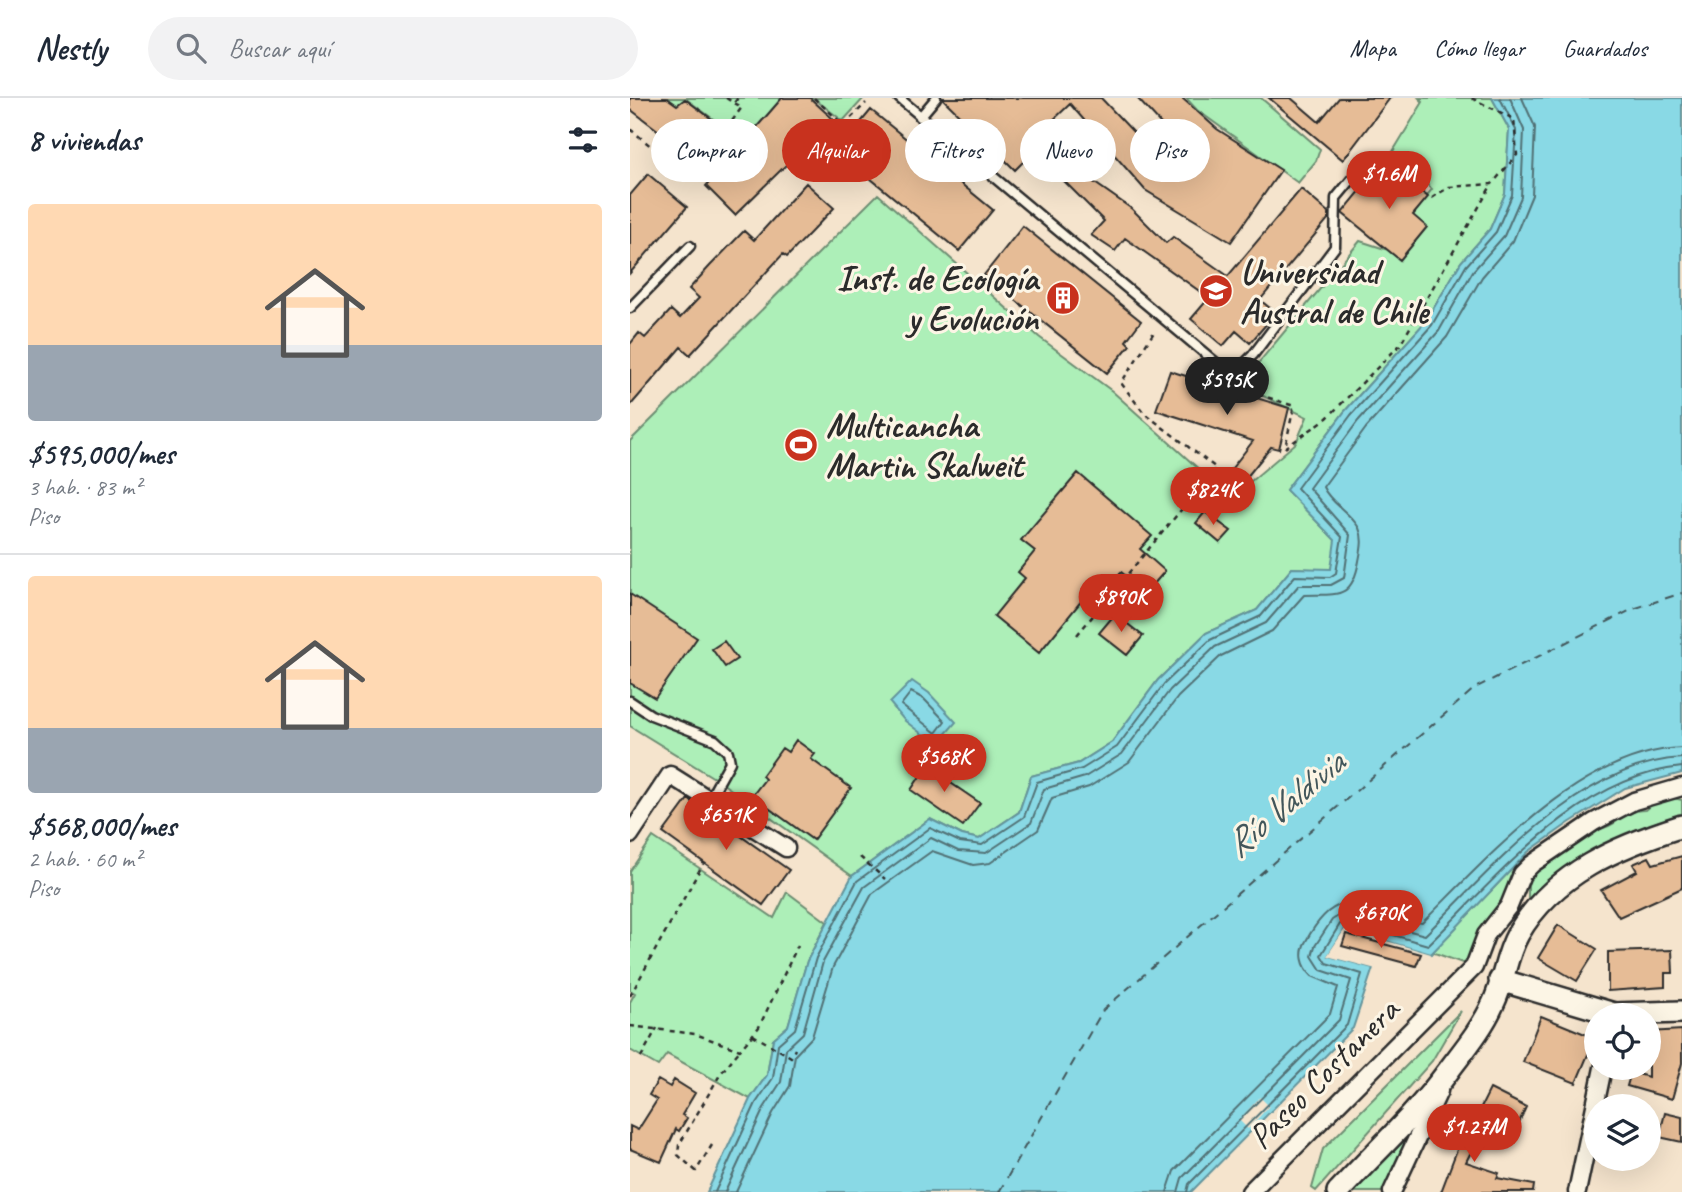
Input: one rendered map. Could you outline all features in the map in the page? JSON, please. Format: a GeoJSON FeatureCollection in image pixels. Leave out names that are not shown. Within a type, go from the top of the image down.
{"type":"FeatureCollection","features":[{"type":"Feature","properties":{"kind":"main road"},"geometry":{"type":"LineString","coordinates":[[1338,1192],[1448,1072],[1494,1004],[1500,980],[1519,933],[1544,901],[1581,868],[1625,844],[1682,826]]}},
{"type":"Feature","properties":{"kind":"main road"},"geometry":{"type":"LineString","coordinates":[[1500,980],[1584,1005]]}},
{"type":"Feature","properties":{"kind":"main road"},"geometry":{"type":"LineString","coordinates":[[1661,1013],[1682,1012]]}},
{"type":"Feature","properties":{"kind":"street"},"geometry":{"type":"LineString","coordinates":[[630,835],[670,775],[786,848]]}},
{"type":"Feature","properties":{"kind":"street","name":"Paseo Costanera"},"geometry":{"type":"LineString","coordinates":[[1250,1192],[1474,967],[1486,935],[1513,900],[1525,870],[1594,822],[1634,801],[1682,787]]}},
{"type":"Feature","properties":{"kind":"street"},"geometry":{"type":"LineString","coordinates":[[1392,1192],[1448,1072]]}},
{"type":"Feature","properties":{"kind":"street"},"geometry":{"type":"LineString","coordinates":[[1577,1192],[1600,1080]]}},
{"type":"Feature","properties":{"kind":"lane"},"geometry":{"type":"LineString","coordinates":[[898,98],[1226,371],[1241,367],[1253,355],[1335,247],[1336,198],[1361,168]]}},
{"type":"Feature","properties":{"kind":"lane"},"geometry":{"type":"LineString","coordinates":[[920,117],[936,98]]}},
{"type":"Feature","properties":{"kind":"lane"},"geometry":{"type":"LineString","coordinates":[[630,308],[690,246]]}},
{"type":"Feature","properties":{"kind":"lane"},"geometry":{"type":"LineString","coordinates":[[630,701],[651,715],[715,740],[728,752],[730,762],[710,798]]}},
{"type":"Feature","properties":{"kind":"path"},"geometry":{"type":"LineString","coordinates":[[630,129],[691,179],[742,107],[726,98]]}},
{"type":"Feature","properties":{"kind":"path"},"geometry":{"type":"LineString","coordinates":[[734,103],[738,98]]}},
{"type":"Feature","properties":{"kind":"path"},"geometry":{"type":"LineString","coordinates":[[814,98],[845,125],[866,103]]}},
{"type":"Feature","properties":{"kind":"path"},"geometry":{"type":"LineString","coordinates":[[1230,384],[1294,406],[1285,448],[1327,418],[1400,345],[1492,184],[1517,155],[1514,119],[1471,98]]}},
{"type":"Feature","properties":{"kind":"path"},"geometry":{"type":"LineString","coordinates":[[1432,198],[1449,187],[1492,184]]}},
{"type":"Feature","properties":{"kind":"path"},"geometry":{"type":"LineString","coordinates":[[1077,635],[1216,468],[1144,414],[1121,383],[1157,327],[1158,313]]}},
{"type":"Feature","properties":{"kind":"path"},"geometry":{"type":"LineString","coordinates":[[860,857],[885,879]]}},
{"type":"Feature","properties":{"kind":"path"},"geometry":{"type":"LineString","coordinates":[[630,996],[704,862]]}},
{"type":"Feature","properties":{"kind":"path"},"geometry":{"type":"LineString","coordinates":[[712,1145],[696,1171],[678,1155],[679,1146],[721,1073],[753,1035],[798,945]]}},
{"type":"Feature","properties":{"kind":"path"},"geometry":{"type":"LineString","coordinates":[[630,1026],[695,1034],[740,1050]]}},
{"type":"Feature","properties":{"kind":"path"},"geometry":{"type":"LineString","coordinates":[[641,1056],[657,1028]]}},
{"type":"Feature","properties":{"kind":"path"},"geometry":{"type":"LineString","coordinates":[[753,1035],[791,1056],[794,1049]]}},
{"type":"Feature","properties":{"kind":"green space"},"geometry":{"type":"Polygon","coordinates":[[[667,98],[782,98],[763,119],[713,119],[686,99],[677,105],[667,98]]]}},
{"type":"Feature","properties":{"kind":"green space"},"geometry":{"type":"Polygon","coordinates":[[[813,98],[864,98],[845,119],[840,119],[813,98]]]}},
{"type":"Feature","properties":{"kind":"green space"},"geometry":{"type":"Polygon","coordinates":[[[1186,98],[1261,98],[1320,149],[1316,161],[1298,183],[1197,110],[1186,98]]]}},
{"type":"Feature","properties":{"kind":"green space"},"geometry":{"type":"Polygon","coordinates":[[[1419,98],[1492,98],[1509,129],[1505,194],[1490,229],[1461,262],[1426,321],[1345,411],[1286,490],[1336,541],[1331,570],[1292,568],[1257,610],[1206,633],[1158,680],[1112,742],[1079,763],[1031,776],[1019,812],[979,839],[962,835],[930,819],[852,876],[719,781],[630,726],[630,441],[878,194],[1039,337],[1112,391],[1231,498],[1296,443],[1307,417],[1240,385],[1360,241],[1385,249],[1432,189],[1392,153],[1423,102],[1419,98]]]}},
{"type":"Feature","properties":{"kind":"green space"},"geometry":{"type":"Polygon","coordinates":[[[1669,797],[1682,800],[1682,815],[1638,829],[1599,850],[1528,906],[1528,875],[1595,830],[1610,826],[1631,813],[1646,810],[1656,801],[1669,797]]]}},
{"type":"Feature","properties":{"kind":"green space"},"geometry":{"type":"Polygon","coordinates":[[[653,837],[774,918],[787,892],[827,922],[807,961],[788,1026],[773,1039],[767,1075],[750,1099],[667,1054],[658,1066],[630,1050],[630,1002],[635,993],[630,990],[630,871],[653,837]]]}},
{"type":"Feature","properties":{"kind":"green space"},"geometry":{"type":"Polygon","coordinates":[[[1519,869],[1507,901],[1468,965],[1432,952],[1511,870],[1519,869]]]}},
{"type":"Feature","properties":{"kind":"green space"},"geometry":{"type":"Polygon","coordinates":[[[1461,1011],[1432,1061],[1316,1191],[1312,1188],[1323,1149],[1461,1011]]]}},
{"type":"Feature","properties":{"kind":"green space"},"geometry":{"type":"Polygon","coordinates":[[[1405,1134],[1411,1134],[1386,1192],[1354,1192],[1405,1134]]]}},
{"type":"Feature","properties":{"kind":"water","name":"Río Valdivia"},"geometry":{"type":"Polygon","coordinates":[[[1492,98],[1682,98],[1682,773],[1625,788],[1528,852],[1431,954],[1345,929],[1328,956],[1373,968],[1353,1028],[1191,1192],[707,1192],[750,1099],[767,1075],[773,1039],[788,1026],[807,961],[852,876],[930,819],[962,835],[979,839],[1019,812],[1031,776],[1079,763],[1112,742],[1158,680],[1206,633],[1257,610],[1292,568],[1331,569],[1335,540],[1286,490],[1345,411],[1426,321],[1461,262],[1490,229],[1505,194],[1509,129],[1492,98]]]}},
{"type":"Feature","properties":{"kind":"water"},"geometry":{"type":"Polygon","coordinates":[[[912,681],[929,693],[956,722],[936,745],[904,720],[890,703],[912,681]]]}},
{"type":"Feature","properties":{"kind":"pier"},"geometry":{"type":"Polygon","coordinates":[[[1345,929],[1431,954],[1430,957],[1346,933],[1333,954],[1374,965],[1376,969],[1327,956],[1345,929]]]}},
{"type":"Feature","properties":{"kind":"pier"},"geometry":{"type":"Polygon","coordinates":[[[1260,1097],[1269,1106],[1248,1129],[1239,1120],[1260,1097]]]}},
{"type":"Feature","properties":{"kind":"building"},"geometry":{"type":"Polygon","coordinates":[[[630,98],[667,98],[677,105],[685,99],[712,119],[651,119],[651,125],[630,109],[630,98]]]}},
{"type":"Feature","properties":{"kind":"building"},"geometry":{"type":"Polygon","coordinates":[[[782,98],[810,98],[833,119],[782,119],[782,169],[735,215],[706,186],[709,182],[768,182],[768,119],[764,119],[782,98]]]}},
{"type":"Feature","properties":{"kind":"building"},"geometry":{"type":"Polygon","coordinates":[[[942,98],[1101,98],[1130,129],[1130,173],[1116,157],[1116,119],[1083,119],[1070,104],[1054,119],[1020,119],[1020,165],[1015,170],[1006,161],[1006,119],[963,119],[942,98]]]}},
{"type":"Feature","properties":{"kind":"building"},"geometry":{"type":"Polygon","coordinates":[[[1137,98],[1182,98],[1206,119],[1156,119],[1137,98]]]}},
{"type":"Feature","properties":{"kind":"building"},"geometry":{"type":"Polygon","coordinates":[[[1269,98],[1291,98],[1319,122],[1339,98],[1390,98],[1343,160],[1269,98]]]}},
{"type":"Feature","properties":{"kind":"building"},"geometry":{"type":"Polygon","coordinates":[[[871,110],[882,119],[864,119],[871,110]]]}},
{"type":"Feature","properties":{"kind":"building"},"geometry":{"type":"Polygon","coordinates":[[[1210,123],[1281,170],[1231,242],[1145,190],[1138,182],[1210,182],[1210,123]]]}},
{"type":"Feature","properties":{"kind":"building"},"geometry":{"type":"Polygon","coordinates":[[[891,126],[905,138],[905,182],[959,182],[993,210],[959,251],[875,182],[891,182],[891,126]]]}},
{"type":"Feature","properties":{"kind":"building"},"geometry":{"type":"Polygon","coordinates":[[[1384,162],[1428,197],[1413,215],[1427,227],[1400,260],[1342,213],[1384,162]]]}},
{"type":"Feature","properties":{"kind":"building"},"geometry":{"type":"Polygon","coordinates":[[[648,174],[651,182],[657,182],[687,207],[630,273],[630,195],[648,174]]]}},
{"type":"Feature","properties":{"kind":"building"},"geometry":{"type":"Polygon","coordinates":[[[1065,182],[1094,182],[1132,209],[1166,243],[1173,237],[1228,276],[1301,189],[1329,213],[1329,218],[1260,300],[1276,313],[1250,343],[1236,331],[1223,346],[1191,319],[1209,298],[1125,238],[1115,251],[1091,235],[1104,221],[1065,182]]]}},
{"type":"Feature","properties":{"kind":"building"},"geometry":{"type":"Polygon","coordinates":[[[806,183],[834,208],[787,257],[783,254],[690,355],[681,347],[630,406],[630,344],[639,333],[645,338],[671,310],[680,318],[699,298],[689,289],[710,266],[744,231],[754,240],[806,183]]]}},
{"type":"Feature","properties":{"kind":"building","name":"Inst. de Ecología y Evolución"},"geometry":{"type":"Polygon","coordinates":[[[1023,226],[1141,321],[1126,341],[1130,345],[1107,373],[984,275],[1023,226]]]}},
{"type":"Feature","properties":{"kind":"building"},"geometry":{"type":"Polygon","coordinates":[[[1170,371],[1289,408],[1279,449],[1271,447],[1238,488],[1225,477],[1253,441],[1156,410],[1170,371]]]}},
{"type":"Feature","properties":{"kind":"building"},"geometry":{"type":"Polygon","coordinates":[[[1078,473],[1152,536],[1140,549],[1165,571],[1146,593],[1121,572],[1095,602],[1087,594],[1039,653],[994,616],[1025,578],[1018,572],[1035,551],[1021,540],[1078,473]]]}},
{"type":"Feature","properties":{"kind":"building"},"geometry":{"type":"Polygon","coordinates":[[[1205,512],[1231,531],[1220,543],[1196,523],[1205,512]]]}},
{"type":"Feature","properties":{"kind":"building"},"geometry":{"type":"Polygon","coordinates":[[[630,594],[697,638],[655,698],[630,683],[630,594]]]}},
{"type":"Feature","properties":{"kind":"building"},"geometry":{"type":"Polygon","coordinates":[[[1115,614],[1143,636],[1127,655],[1099,633],[1115,614]]]}},
{"type":"Feature","properties":{"kind":"building"},"geometry":{"type":"Polygon","coordinates":[[[724,641],[737,659],[725,667],[712,649],[724,641]]]}},
{"type":"Feature","properties":{"kind":"building"},"geometry":{"type":"Polygon","coordinates":[[[796,740],[815,754],[811,759],[851,788],[813,840],[752,796],[765,779],[762,776],[782,748],[788,752],[796,740]]]}},
{"type":"Feature","properties":{"kind":"building"},"geometry":{"type":"Polygon","coordinates":[[[932,758],[948,769],[942,777],[980,803],[963,826],[911,790],[932,758]]]}},
{"type":"Feature","properties":{"kind":"building"},"geometry":{"type":"Polygon","coordinates":[[[688,799],[789,870],[763,905],[663,833],[688,799]]]}},
{"type":"Feature","properties":{"kind":"building"},"geometry":{"type":"Polygon","coordinates":[[[1682,856],[1682,888],[1619,917],[1601,890],[1637,871],[1633,864],[1649,857],[1653,864],[1682,856]]]}},
{"type":"Feature","properties":{"kind":"building"},"geometry":{"type":"Polygon","coordinates":[[[1558,925],[1597,949],[1577,981],[1538,958],[1558,925]]]}},
{"type":"Feature","properties":{"kind":"building"},"geometry":{"type":"Polygon","coordinates":[[[1346,934],[1421,954],[1416,966],[1342,946],[1346,934]]]}},
{"type":"Feature","properties":{"kind":"building"},"geometry":{"type":"Polygon","coordinates":[[[1672,950],[1673,973],[1665,973],[1665,987],[1608,991],[1608,952],[1672,950]]]}},
{"type":"Feature","properties":{"kind":"building"},"geometry":{"type":"Polygon","coordinates":[[[1541,1016],[1584,1034],[1584,1064],[1576,1083],[1523,1062],[1541,1016]]]}},
{"type":"Feature","properties":{"kind":"building"},"geometry":{"type":"Polygon","coordinates":[[[1682,1030],[1682,1063],[1672,1099],[1627,1086],[1629,1080],[1661,1080],[1661,1031],[1682,1030]]]}},
{"type":"Feature","properties":{"kind":"building"},"geometry":{"type":"Polygon","coordinates":[[[658,1080],[670,1087],[674,1080],[695,1093],[682,1115],[687,1118],[679,1131],[676,1129],[661,1162],[630,1149],[630,1126],[638,1130],[657,1100],[649,1095],[658,1080]]]}},
{"type":"Feature","properties":{"kind":"building"},"geometry":{"type":"Polygon","coordinates":[[[1490,1089],[1526,1107],[1517,1127],[1479,1111],[1490,1089]]]}},
{"type":"Feature","properties":{"kind":"building"},"geometry":{"type":"Polygon","coordinates":[[[1665,1113],[1682,1117],[1682,1142],[1661,1137],[1665,1113]]]}},
{"type":"Feature","properties":{"kind":"building"},"geometry":{"type":"Polygon","coordinates":[[[1462,1114],[1486,1122],[1466,1162],[1499,1173],[1497,1178],[1534,1185],[1533,1192],[1441,1192],[1458,1147],[1446,1142],[1462,1114]]]}},
{"type":"Feature","properties":{"kind":"ferry route"},"geometry":{"type":"LineString","coordinates":[[999,1192],[1103,1010],[1475,688],[1633,609],[1682,593]]}},
{"type":"Feature","properties":{"kind":"place","name":"Universidad Austral de Chile"},"geometry":{"type":"Point","coordinates":[1216,291]}},
{"type":"Feature","properties":{"kind":"place","name":"Inst. de Ecología y Evolución"},"geometry":{"type":"Point","coordinates":[1063,298]}},
{"type":"Feature","properties":{"kind":"place","name":"Multicancha Martin Skalweit"},"geometry":{"type":"Point","coordinates":[801,445]}}]}
